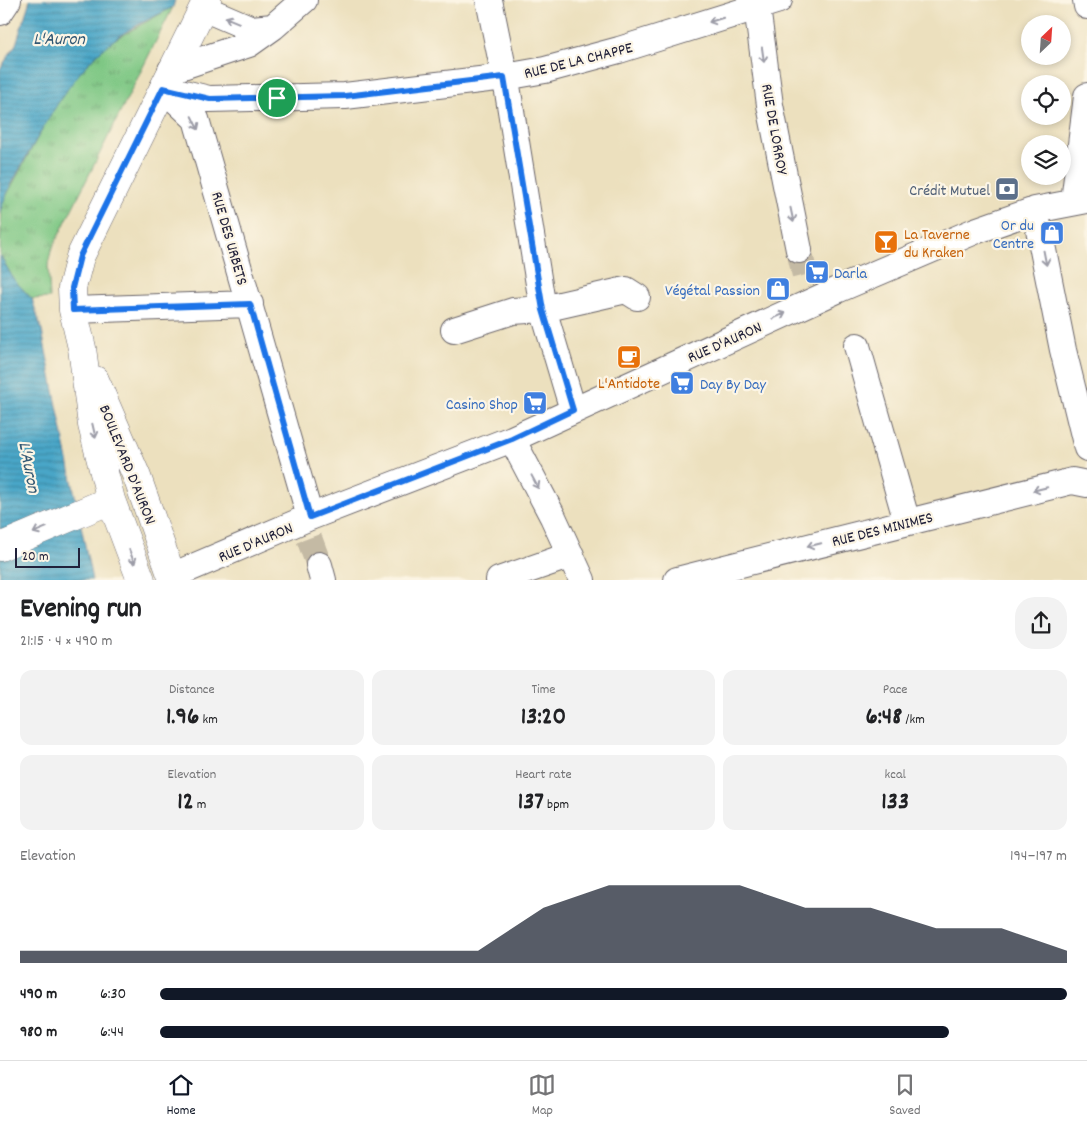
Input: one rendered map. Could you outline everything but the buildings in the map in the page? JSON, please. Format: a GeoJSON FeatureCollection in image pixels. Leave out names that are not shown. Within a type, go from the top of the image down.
{"type":"FeatureCollection","features":[{"type":"Feature","properties":{"kind":"main road","name":"BOULEVARD D'AURON"},"geometry":{"type":"LineString","coordinates":[[142,580],[111,500],[92,425],[82,348],[73,310],[72,288],[80,256],[205,4]]}},
{"type":"Feature","properties":{"kind":"main road","name":"BOULEVARD D'AURON"},"geometry":{"type":"LineString","coordinates":[[82,348],[137,477],[167,572]]}},
{"type":"Feature","properties":{"kind":"main road"},"geometry":{"type":"LineString","coordinates":[[0,548],[111,500],[167,572]]}},
{"type":"Feature","properties":{"kind":"street"},"geometry":{"type":"LineString","coordinates":[[0,12],[8,0]]}},
{"type":"Feature","properties":{"kind":"street"},"geometry":{"type":"LineString","coordinates":[[167,79],[249,44],[273,27],[304,0]]}},
{"type":"Feature","properties":{"kind":"street"},"geometry":{"type":"LineString","coordinates":[[489,0],[504,77],[543,310],[573,410]]}},
{"type":"Feature","properties":{"kind":"street"},"geometry":{"type":"LineString","coordinates":[[1086,0],[1087,6]]}},
{"type":"Feature","properties":{"kind":"street","name":"RUE DE LA CHAPPE"},"geometry":{"type":"LineString","coordinates":[[167,79],[210,99],[345,96],[504,77],[545,70],[619,50],[768,3]]}},
{"type":"Feature","properties":{"kind":"street","name":"RUE DE LORROY"},"geometry":{"type":"LineString","coordinates":[[768,3],[770,105],[799,250]]}},
{"type":"Feature","properties":{"kind":"street"},"geometry":{"type":"LineString","coordinates":[[205,4],[252,29],[273,27]]}},
{"type":"Feature","properties":{"kind":"street","name":"RUE DES URBETS"},"geometry":{"type":"LineString","coordinates":[[167,79],[196,119],[250,304],[307,525]]}},
{"type":"Feature","properties":{"kind":"street"},"geometry":{"type":"LineString","coordinates":[[1080,201],[1087,96]]}},
{"type":"Feature","properties":{"kind":"street","name":"RUE D'AURON"},"geometry":{"type":"LineString","coordinates":[[167,572],[307,525],[512,439],[810,292],[1035,210],[1080,201]]}},
{"type":"Feature","properties":{"kind":"street"},"geometry":{"type":"LineString","coordinates":[[1035,210],[1063,350],[1087,448]]}},
{"type":"Feature","properties":{"kind":"street"},"geometry":{"type":"LineString","coordinates":[[454,330],[513,311],[543,310],[626,290],[637,297]]}},
{"type":"Feature","properties":{"kind":"street"},"geometry":{"type":"LineString","coordinates":[[73,310],[250,304]]}},
{"type":"Feature","properties":{"kind":"street"},"geometry":{"type":"LineString","coordinates":[[857,346],[907,522]]}},
{"type":"Feature","properties":{"kind":"street"},"geometry":{"type":"LineString","coordinates":[[512,439],[582,580]]}},
{"type":"Feature","properties":{"kind":"street","name":"RUE DES MINIMES"},"geometry":{"type":"LineString","coordinates":[[677,580],[1072,481],[1087,484]]}},
{"type":"Feature","properties":{"kind":"street"},"geometry":{"type":"LineString","coordinates":[[499,580],[571,555]]}},
{"type":"Feature","properties":{"kind":"green space"},"geometry":{"type":"Polygon","coordinates":[[[173,7],[51,251],[48,265],[50,298],[32,299],[14,280],[0,255],[2,204],[54,107],[80,72],[110,42],[173,7]]]}},
{"type":"Feature","properties":{"kind":"water","name":"L'Auron"},"geometry":{"type":"Polygon","coordinates":[[[30,0],[175,0],[173,7],[124,33],[110,43],[84,68],[62,97],[25,159],[7,193],[0,214],[0,69],[16,44],[30,0]]]}},
{"type":"Feature","properties":{"kind":"water","name":"L'Auron"},"geometry":{"type":"Polygon","coordinates":[[[0,255],[14,280],[32,299],[42,331],[92,580],[0,580],[0,255]]]}},
{"type":"Feature","properties":{"kind":"tunnel"},"geometry":{"type":"LineString","coordinates":[[799,250],[807,284]]}},
{"type":"Feature","properties":{"kind":"tunnel"},"geometry":{"type":"LineString","coordinates":[[309,538],[319,565]]}},
{"type":"Feature","properties":{"kind":"place","name":"Crédit Mutuel"},"geometry":{"type":"Point","coordinates":[1007,189]}},
{"type":"Feature","properties":{"kind":"place","name":"Or du Centre"},"geometry":{"type":"Point","coordinates":[1052,233]}},
{"type":"Feature","properties":{"kind":"place","name":"La Taverne du Kraken"},"geometry":{"type":"Point","coordinates":[886,242]}},
{"type":"Feature","properties":{"kind":"place","name":"Darla"},"geometry":{"type":"Point","coordinates":[817,272]}},
{"type":"Feature","properties":{"kind":"place","name":"Végétal Passion"},"geometry":{"type":"Point","coordinates":[778,289]}},
{"type":"Feature","properties":{"kind":"place","name":"L'Antidote"},"geometry":{"type":"Point","coordinates":[629,357]}},
{"type":"Feature","properties":{"kind":"place","name":"Day By Day"},"geometry":{"type":"Point","coordinates":[682,383]}},
{"type":"Feature","properties":{"kind":"place","name":"Casino Shop"},"geometry":{"type":"Point","coordinates":[535,403]}},
{"type":"Feature","properties":{"kind":"route"},"geometry":{"type":"LineString","coordinates":[[504,77],[543,310],[573,410],[512,439],[310,517],[250,304],[73,310],[72,288],[80,256],[163,88],[210,99],[277,98],[345,96],[504,77]]}}]}
